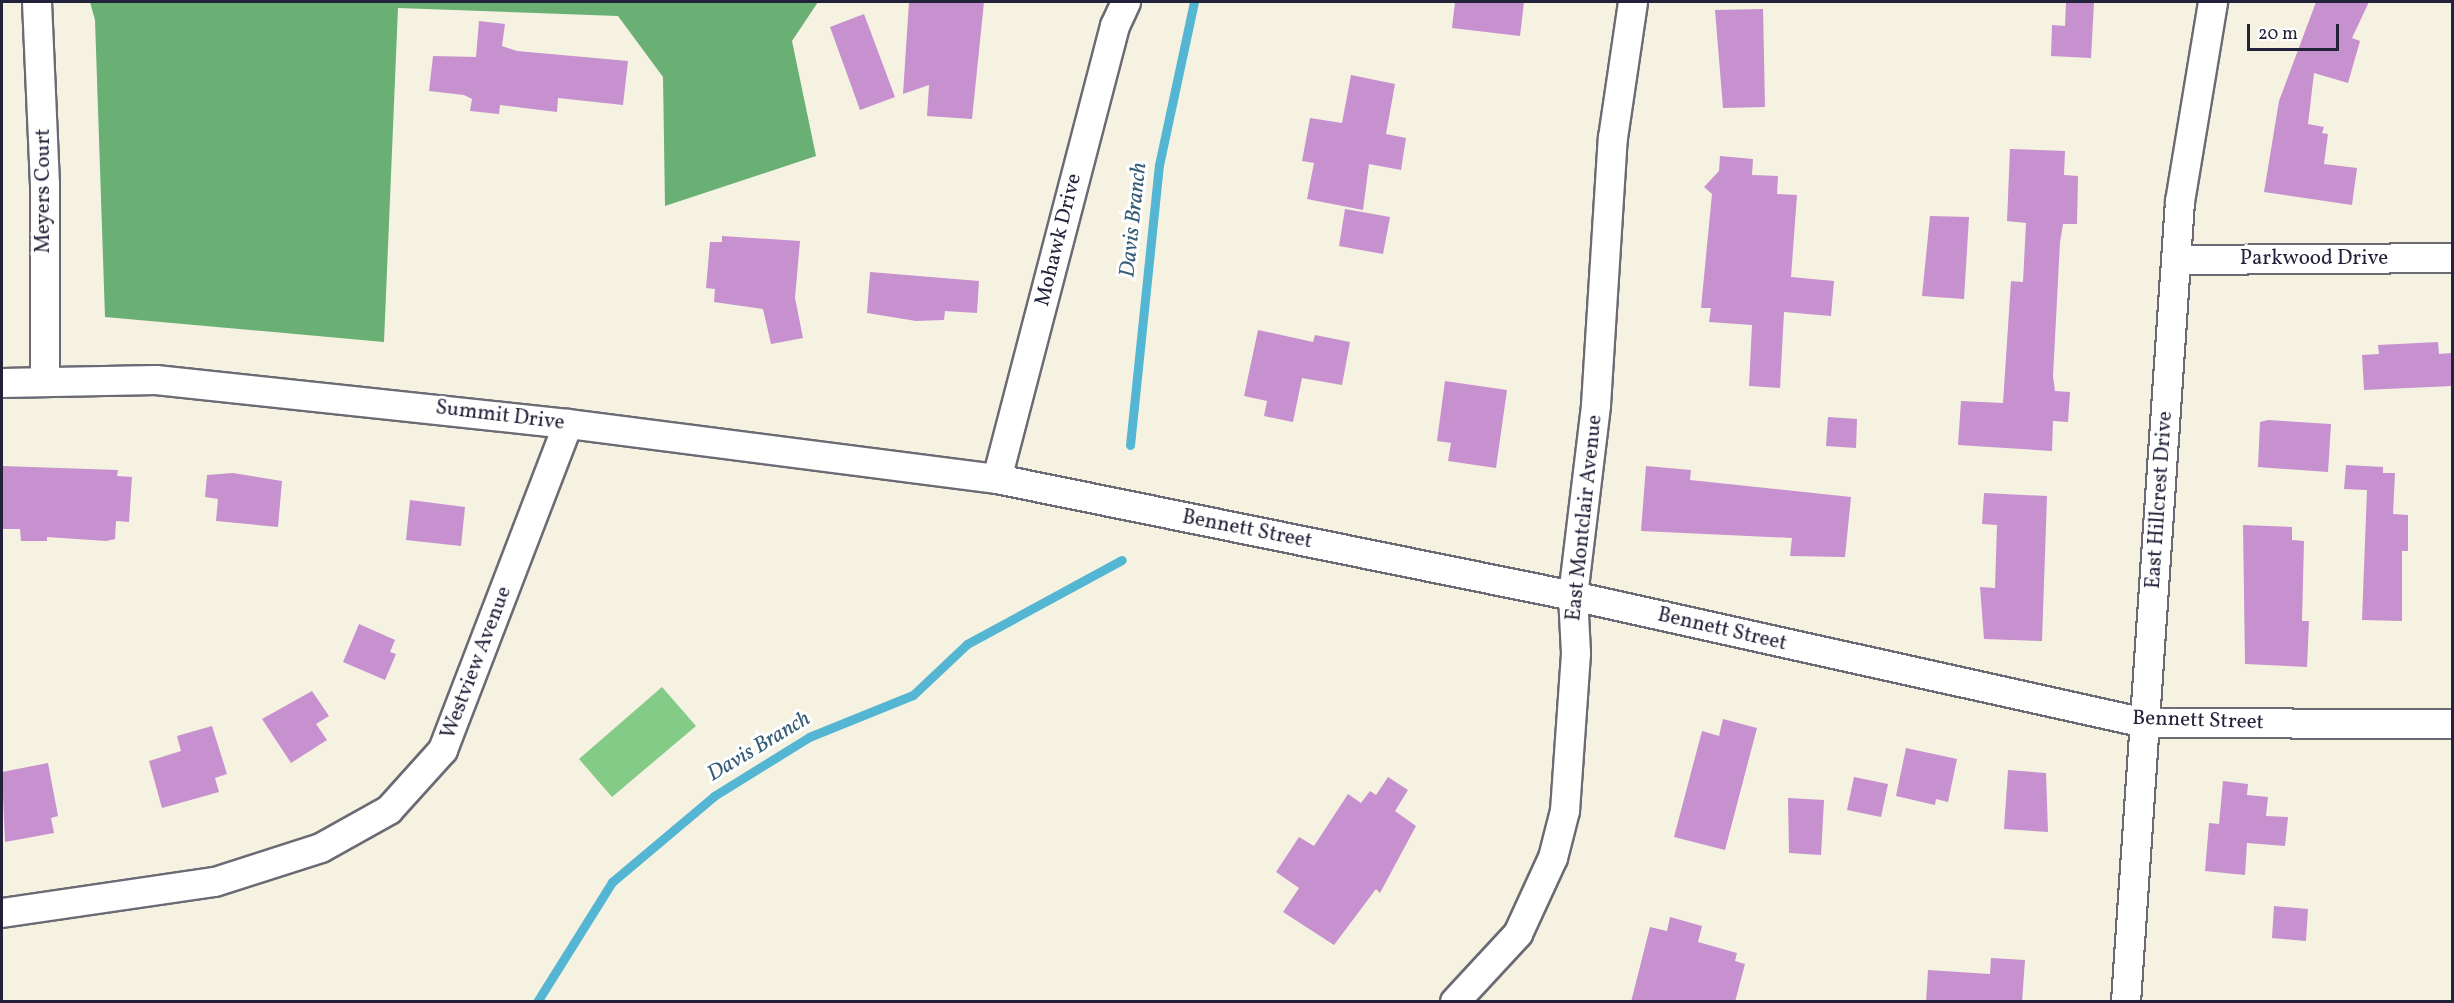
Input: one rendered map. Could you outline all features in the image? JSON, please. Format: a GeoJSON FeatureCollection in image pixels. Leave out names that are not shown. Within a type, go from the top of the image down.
{"type":"FeatureCollection","features":[{"type":"Feature","properties":{"kind":"street","name":"Meyers Court"},"geometry":{"type":"LineString","coordinates":[[37,2],[45,162],[45,380]]}},
{"type":"Feature","properties":{"kind":"street","name":"Mohawk Drive"},"geometry":{"type":"LineString","coordinates":[[997,480],[1114,26],[1126,2]]}},
{"type":"Feature","properties":{"kind":"street","name":"East Montclair Avenue"},"geometry":{"type":"LineString","coordinates":[[1455,1002],[1518,934],[1553,858],[1565,811],[1575,653],[1573,597],[1596,405],[1613,138],[1633,2]]}},
{"type":"Feature","properties":{"kind":"street","name":"East Hillcrest Drive"},"geometry":{"type":"LineString","coordinates":[[2126,1002],[2176,260],[2193,108],[2213,2]]}},
{"type":"Feature","properties":{"kind":"street","name":"Parkwood Drive"},"geometry":{"type":"LineString","coordinates":[[2176,260],[2452,258]]}},
{"type":"Feature","properties":{"kind":"street","name":"Summit Drive"},"geometry":{"type":"LineString","coordinates":[[2,383],[45,380],[156,380],[568,424],[997,480]]}},
{"type":"Feature","properties":{"kind":"street","name":"Westview Avenue"},"geometry":{"type":"LineString","coordinates":[[2,913],[215,882],[321,848],[389,810],[443,750],[568,424]]}},
{"type":"Feature","properties":{"kind":"street","name":"Bennett Street"},"geometry":{"type":"LineString","coordinates":[[997,480],[1573,597],[2145,723],[2452,724]]}},
{"type":"Feature","properties":{"kind":"green space"},"geometry":{"type":"Polygon","coordinates":[[[90,2],[818,2],[792,41],[816,156],[665,206],[663,77],[618,16],[398,8],[384,342],[105,317],[95,20],[90,2]]]}},
{"type":"Feature","properties":{"kind":"green space"},"geometry":{"type":"Polygon","coordinates":[[[662,687],[696,726],[612,797],[579,759],[662,687]]]}},
{"type":"Feature","properties":{"kind":"building"},"geometry":{"type":"Polygon","coordinates":[[[909,2],[984,2],[972,119],[927,116],[929,85],[903,94],[909,2]]]}},
{"type":"Feature","properties":{"kind":"building"},"geometry":{"type":"Polygon","coordinates":[[[1455,2],[1524,2],[1520,36],[1452,28],[1455,2]]]}},
{"type":"Feature","properties":{"kind":"building"},"geometry":{"type":"Polygon","coordinates":[[[2066,2],[2094,2],[2091,58],[2051,56],[2052,25],[2065,26],[2066,2]]]}},
{"type":"Feature","properties":{"kind":"building"},"geometry":{"type":"Polygon","coordinates":[[[2316,2],[2369,2],[2352,38],[2360,41],[2348,83],[2314,73],[2308,124],[2324,127],[2322,133],[2328,134],[2324,164],[2357,168],[2352,205],[2264,192],[2279,101],[2316,2]]]}},
{"type":"Feature","properties":{"kind":"building"},"geometry":{"type":"Polygon","coordinates":[[[1763,9],[1765,107],[1723,108],[1715,10],[1763,9]]]}},
{"type":"Feature","properties":{"kind":"building"},"geometry":{"type":"Polygon","coordinates":[[[864,14],[895,97],[860,110],[830,27],[864,14]]]}},
{"type":"Feature","properties":{"kind":"building"},"geometry":{"type":"Polygon","coordinates":[[[479,21],[505,24],[502,46],[517,51],[628,61],[623,105],[558,98],[557,112],[500,105],[499,114],[470,111],[472,99],[464,95],[429,91],[433,56],[476,57],[479,21]]]}},
{"type":"Feature","properties":{"kind":"building"},"geometry":{"type":"Polygon","coordinates":[[[1351,75],[1395,84],[1386,134],[1406,138],[1401,170],[1369,164],[1363,210],[1307,199],[1314,163],[1302,161],[1310,118],[1342,123],[1351,75]]]}},
{"type":"Feature","properties":{"kind":"building"},"geometry":{"type":"Polygon","coordinates":[[[2010,149],[2065,151],[2064,175],[2078,176],[2077,224],[2063,224],[2060,242],[2053,376],[2055,391],[2070,392],[2068,422],[2053,421],[2052,451],[1958,445],[1961,401],[2003,403],[2011,281],[2023,282],[2026,223],[2007,221],[2010,149]]]}},
{"type":"Feature","properties":{"kind":"building"},"geometry":{"type":"Polygon","coordinates":[[[1720,156],[1753,159],[1752,175],[1778,176],[1777,194],[1797,195],[1791,277],[1834,281],[1831,316],[1784,312],[1780,388],[1749,386],[1752,325],[1709,322],[1711,308],[1701,308],[1712,194],[1704,187],[1719,171],[1720,156]]]}},
{"type":"Feature","properties":{"kind":"building"},"geometry":{"type":"Polygon","coordinates":[[[1345,209],[1390,217],[1383,254],[1339,246],[1345,209]]]}},
{"type":"Feature","properties":{"kind":"building"},"geometry":{"type":"Polygon","coordinates":[[[1930,216],[1969,217],[1964,299],[1922,296],[1930,216]]]}},
{"type":"Feature","properties":{"kind":"building"},"geometry":{"type":"Polygon","coordinates":[[[722,236],[800,241],[795,298],[803,338],[771,344],[763,309],[714,302],[715,289],[706,288],[710,242],[722,242],[722,236]]]}},
{"type":"Feature","properties":{"kind":"building"},"geometry":{"type":"Polygon","coordinates":[[[870,272],[979,281],[977,313],[945,311],[944,320],[916,321],[867,313],[870,272]]]}},
{"type":"Feature","properties":{"kind":"building"},"geometry":{"type":"Polygon","coordinates":[[[1258,330],[1313,342],[1315,335],[1350,342],[1342,385],[1302,378],[1293,422],[1264,416],[1267,401],[1244,396],[1258,330]]]}},
{"type":"Feature","properties":{"kind":"building"},"geometry":{"type":"Polygon","coordinates":[[[2438,342],[2439,354],[2452,353],[2452,386],[2364,390],[2362,355],[2379,354],[2378,345],[2438,342]]]}},
{"type":"Feature","properties":{"kind":"building"},"geometry":{"type":"Polygon","coordinates":[[[1445,381],[1507,390],[1496,468],[1448,461],[1451,443],[1437,441],[1445,381]]]}},
{"type":"Feature","properties":{"kind":"building"},"geometry":{"type":"Polygon","coordinates":[[[1828,417],[1857,419],[1856,448],[1826,446],[1828,417]]]}},
{"type":"Feature","properties":{"kind":"building"},"geometry":{"type":"Polygon","coordinates":[[[2268,420],[2331,424],[2328,472],[2258,467],[2260,422],[2268,420]]]}},
{"type":"Feature","properties":{"kind":"building"},"geometry":{"type":"Polygon","coordinates":[[[2346,465],[2383,467],[2383,473],[2395,473],[2393,514],[2408,515],[2408,551],[2402,551],[2402,621],[2362,620],[2367,490],[2344,489],[2346,465]]]}},
{"type":"Feature","properties":{"kind":"building"},"geometry":{"type":"Polygon","coordinates":[[[2,466],[118,470],[117,476],[132,477],[129,522],[116,521],[115,539],[106,541],[47,537],[47,541],[21,541],[20,529],[2,529],[2,466]]]}},
{"type":"Feature","properties":{"kind":"building"},"geometry":{"type":"Polygon","coordinates":[[[1646,466],[1691,470],[1690,480],[1851,497],[1845,557],[1790,556],[1792,538],[1641,531],[1646,466]]]}},
{"type":"Feature","properties":{"kind":"building"},"geometry":{"type":"Polygon","coordinates":[[[233,473],[282,481],[278,527],[216,521],[218,499],[205,497],[207,475],[233,473]]]}},
{"type":"Feature","properties":{"kind":"building"},"geometry":{"type":"Polygon","coordinates":[[[1984,493],[2047,496],[2042,641],[1984,639],[1980,587],[1995,588],[1997,525],[1982,524],[1984,493]]]}},
{"type":"Feature","properties":{"kind":"building"},"geometry":{"type":"Polygon","coordinates":[[[410,500],[465,507],[461,546],[406,540],[410,500]]]}},
{"type":"Feature","properties":{"kind":"building"},"geometry":{"type":"Polygon","coordinates":[[[2243,525],[2292,527],[2292,540],[2304,541],[2302,621],[2309,621],[2307,667],[2245,664],[2243,525]]]}},
{"type":"Feature","properties":{"kind":"building"},"geometry":{"type":"Polygon","coordinates":[[[359,624],[395,640],[390,652],[396,654],[385,680],[343,662],[359,624]]]}},
{"type":"Feature","properties":{"kind":"building"},"geometry":{"type":"Polygon","coordinates":[[[312,691],[329,716],[316,724],[327,740],[291,763],[262,719],[312,691]]]}},
{"type":"Feature","properties":{"kind":"building"},"geometry":{"type":"Polygon","coordinates":[[[1723,719],[1757,728],[1725,850],[1674,837],[1702,731],[1719,736],[1723,719]]]}},
{"type":"Feature","properties":{"kind":"building"},"geometry":{"type":"Polygon","coordinates":[[[212,726],[227,774],[215,778],[219,792],[162,808],[149,761],[181,751],[177,736],[212,726]]]}},
{"type":"Feature","properties":{"kind":"building"},"geometry":{"type":"Polygon","coordinates":[[[1906,748],[1957,759],[1948,802],[1936,799],[1935,805],[1896,796],[1906,748]]]}},
{"type":"Feature","properties":{"kind":"building"},"geometry":{"type":"Polygon","coordinates":[[[48,763],[58,816],[51,818],[54,833],[5,842],[2,772],[48,763]]]}},
{"type":"Feature","properties":{"kind":"building"},"geometry":{"type":"Polygon","coordinates":[[[2008,770],[2046,773],[2048,832],[2004,829],[2008,770]]]}},
{"type":"Feature","properties":{"kind":"building"},"geometry":{"type":"Polygon","coordinates":[[[1388,777],[1408,790],[1395,811],[1416,826],[1380,893],[1376,889],[1334,945],[1283,912],[1299,888],[1276,872],[1299,837],[1314,846],[1348,794],[1361,803],[1370,791],[1376,795],[1388,777]]]}},
{"type":"Feature","properties":{"kind":"building"},"geometry":{"type":"Polygon","coordinates":[[[1854,777],[1888,784],[1881,817],[1847,810],[1854,777]]]}},
{"type":"Feature","properties":{"kind":"building"},"geometry":{"type":"Polygon","coordinates":[[[2223,781],[2248,784],[2247,795],[2268,797],[2266,816],[2288,817],[2285,846],[2247,843],[2245,875],[2205,871],[2209,823],[2219,824],[2223,781]]]}},
{"type":"Feature","properties":{"kind":"building"},"geometry":{"type":"Polygon","coordinates":[[[1788,798],[1824,800],[1821,855],[1789,853],[1788,798]]]}},
{"type":"Feature","properties":{"kind":"building"},"geometry":{"type":"Polygon","coordinates":[[[2274,906],[2308,909],[2306,941],[2272,938],[2274,906]]]}},
{"type":"Feature","properties":{"kind":"building"},"geometry":{"type":"Polygon","coordinates":[[[1670,917],[1702,926],[1698,942],[1737,953],[1735,961],[1745,964],[1735,1002],[1631,1002],[1650,927],[1667,931],[1670,917]]]}},
{"type":"Feature","properties":{"kind":"building"},"geometry":{"type":"Polygon","coordinates":[[[1991,958],[2025,960],[2022,1002],[1926,1002],[1928,970],[1990,974],[1991,958]]]}},
{"type":"Feature","properties":{"kind":"waterway","name":"Davis Branch"},"geometry":{"type":"LineString","coordinates":[[1130,445],[1159,165],[1194,2]]}},
{"type":"Feature","properties":{"kind":"waterway","name":"Davis Branch"},"geometry":{"type":"LineString","coordinates":[[537,1002],[612,882],[714,796],[809,737],[913,695],[967,644],[1122,560]]}}]}
